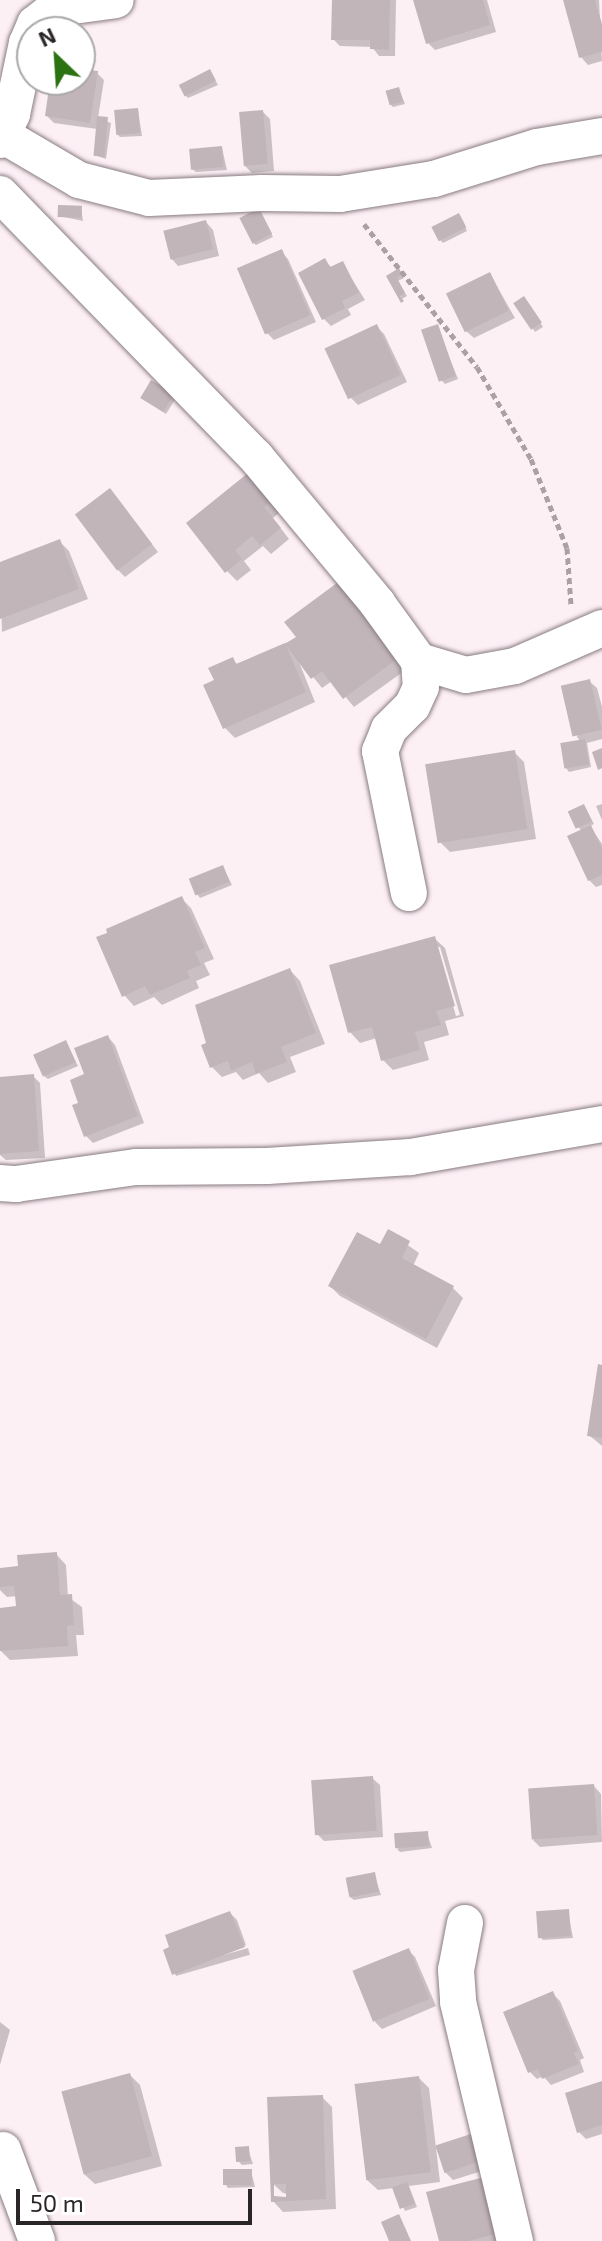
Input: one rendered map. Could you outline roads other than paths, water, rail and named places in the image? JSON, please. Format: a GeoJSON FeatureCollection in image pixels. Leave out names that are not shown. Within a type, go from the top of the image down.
{"type":"FeatureCollection","features":[{"type":"Feature","properties":{"kind":"street"},"geometry":{"type":"LineString","coordinates":[[116,0],[73,6],[48,14],[35,24],[27,43],[2,138],[79,180],[149,198],[262,193],[340,194],[434,179],[537,147],[602,136]]}},
{"type":"Feature","properties":{"kind":"street"},"geometry":{"type":"LineString","coordinates":[[0,194],[256,457],[377,603],[419,661],[421,687],[412,706],[389,729],[380,751],[409,893]]}},
{"type":"Feature","properties":{"kind":"street"},"geometry":{"type":"LineString","coordinates":[[419,661],[466,675],[515,666],[588,635]]}},
{"type":"Feature","properties":{"kind":"street"},"geometry":{"type":"LineString","coordinates":[[0,1183],[16,1184],[136,1167],[267,1166],[411,1157],[602,1124]]}},
{"type":"Feature","properties":{"kind":"street"},"geometry":{"type":"LineString","coordinates":[[465,1923],[456,1970],[458,2002],[515,2241]]}},
{"type":"Feature","properties":{"kind":"street"},"geometry":{"type":"LineString","coordinates":[[3,2150],[37,2241]]}}]}
